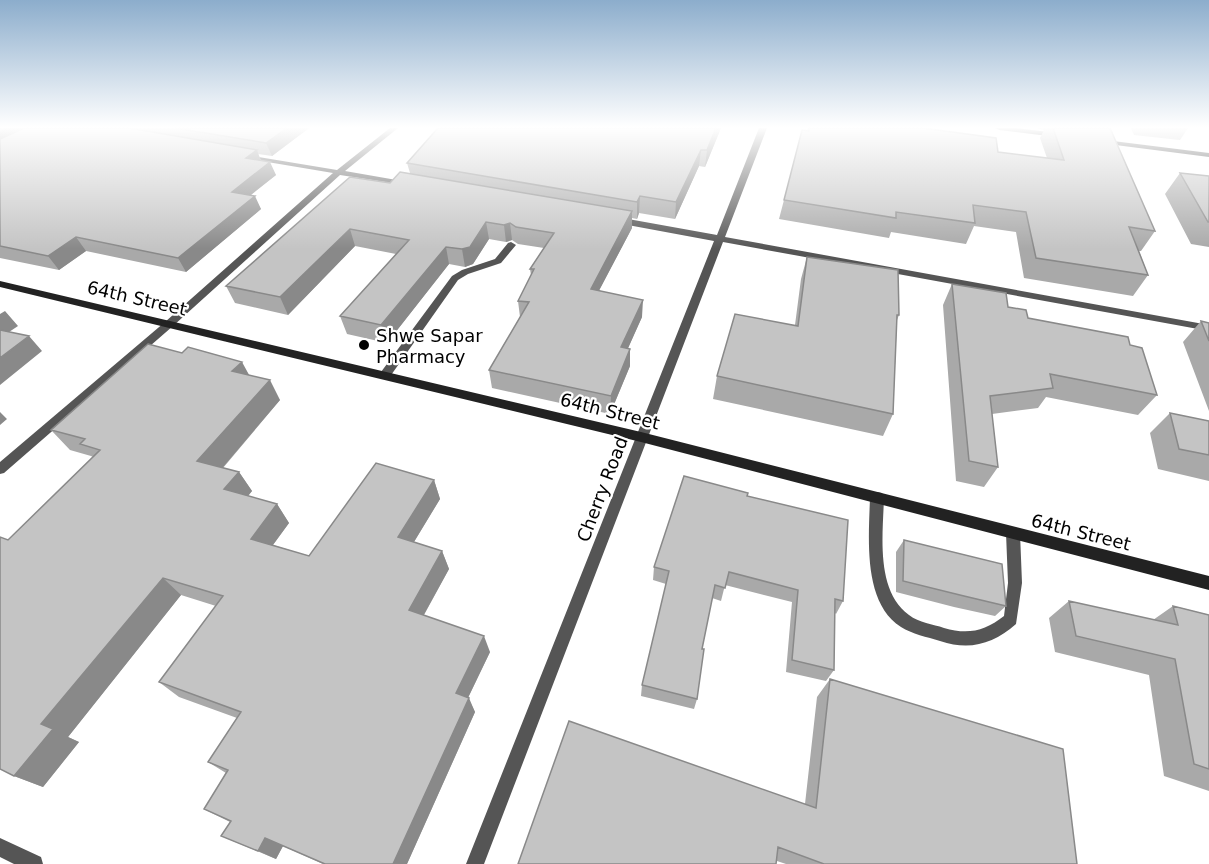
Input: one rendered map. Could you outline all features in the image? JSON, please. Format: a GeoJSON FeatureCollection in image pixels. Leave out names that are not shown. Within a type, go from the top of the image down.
{"type":"FeatureCollection","features":[{"type":"Feature","properties":{"kind":"street"},"geometry":{"type":"LineString","coordinates":[[318,168],[420,186]]}},
{"type":"Feature","properties":{"kind":"street"},"geometry":{"type":"LineString","coordinates":[[0,469],[169,324],[344,168]]}},
{"type":"Feature","properties":{"kind":"street","name":"Cherry Road"},"geometry":{"type":"LineString","coordinates":[[475,864],[747,168]]}},
{"type":"Feature","properties":{"kind":"street"},"geometry":{"type":"LineString","coordinates":[[603,218],[1209,328]]}},
{"type":"Feature","properties":{"kind":"street"},"geometry":{"type":"LineString","coordinates":[[385,375],[455,278],[465,272],[498,261],[511,245]]}},
{"type":"Feature","properties":{"kind":"street","name":"64th Street"},"geometry":{"type":"LineString","coordinates":[[0,284],[641,437],[1209,583]]}},
{"type":"Feature","properties":{"kind":"street"},"geometry":{"type":"LineString","coordinates":[[877,497],[877,561],[888,602],[904,621],[950,637],[975,640],[997,632],[1011,619],[1015,583],[1013,533]]}},
{"type":"Feature","properties":{"kind":"street"},"geometry":{"type":"LineString","coordinates":[[0,847],[34,864]]}},
{"type":"Feature","properties":{"kind":"building"},"geometry":{"type":"Polygon","coordinates":[[[0,168],[262,168],[232,192],[255,196],[178,258],[76,237],[48,256],[0,246],[0,168]]]}},
{"type":"Feature","properties":{"kind":"building"},"geometry":{"type":"Polygon","coordinates":[[[438,168],[692,168],[676,202],[640,196],[637,202],[438,168]]]}},
{"type":"Feature","properties":{"kind":"building"},"geometry":{"type":"Polygon","coordinates":[[[792,168],[1128,168],[1155,231],[1129,227],[1148,275],[1036,258],[1026,212],[973,205],[975,223],[896,212],[896,218],[784,200],[792,168]]]}},
{"type":"Feature","properties":{"kind":"building"},"geometry":{"type":"Polygon","coordinates":[[[400,172],[632,211],[591,289],[643,300],[621,347],[630,349],[611,396],[489,370],[529,302],[518,301],[534,269],[530,269],[554,233],[516,227],[510,223],[504,225],[486,222],[470,247],[462,249],[446,247],[381,325],[340,316],[409,240],[350,229],[280,297],[226,286],[350,177],[390,183],[400,172]]]}},
{"type":"Feature","properties":{"kind":"building"},"geometry":{"type":"Polygon","coordinates":[[[1180,173],[1209,176],[1209,222],[1208,222],[1180,173]]]}},
{"type":"Feature","properties":{"kind":"building"},"geometry":{"type":"Polygon","coordinates":[[[807,257],[898,270],[899,315],[897,315],[893,414],[717,376],[735,314],[798,326],[807,257]]]}},
{"type":"Feature","properties":{"kind":"building"},"geometry":{"type":"Polygon","coordinates":[[[952,284],[1006,293],[1008,307],[1026,310],[1028,318],[1128,337],[1130,345],[1142,348],[1157,395],[1050,374],[1053,388],[990,396],[998,467],[969,461],[952,284]]]}},
{"type":"Feature","properties":{"kind":"building"},"geometry":{"type":"Polygon","coordinates":[[[1201,321],[1209,323],[1209,341],[1201,321]]]}},
{"type":"Feature","properties":{"kind":"building"},"geometry":{"type":"Polygon","coordinates":[[[0,330],[29,336],[0,358],[0,330]]]}},
{"type":"Feature","properties":{"kind":"building"},"geometry":{"type":"Polygon","coordinates":[[[148,344],[182,353],[188,347],[242,362],[232,371],[270,380],[197,461],[239,472],[224,489],[277,504],[251,539],[309,556],[376,463],[434,480],[398,537],[442,551],[409,610],[484,636],[456,693],[469,698],[393,864],[325,864],[265,838],[258,851],[221,836],[231,821],[204,809],[228,770],[208,762],[241,712],[159,682],[223,596],[163,578],[41,724],[53,729],[14,776],[0,769],[0,537],[8,540],[100,450],[80,444],[85,439],[51,430],[148,344]]]}},
{"type":"Feature","properties":{"kind":"building"},"geometry":{"type":"Polygon","coordinates":[[[1170,413],[1209,421],[1209,455],[1179,449],[1170,413]]]}},
{"type":"Feature","properties":{"kind":"building"},"geometry":{"type":"Polygon","coordinates":[[[684,476],[748,493],[747,496],[848,520],[843,601],[835,599],[834,670],[792,660],[798,590],[729,572],[725,588],[715,585],[702,649],[704,649],[697,699],[642,685],[669,571],[654,567],[684,476]]]}},
{"type":"Feature","properties":{"kind":"building"},"geometry":{"type":"Polygon","coordinates":[[[904,540],[1002,564],[1006,606],[903,581],[904,540]]]}},
{"type":"Feature","properties":{"kind":"building"},"geometry":{"type":"Polygon","coordinates":[[[1069,601],[1178,625],[1173,606],[1209,615],[1209,769],[1194,764],[1175,659],[1076,636],[1069,601]]]}},
{"type":"Feature","properties":{"kind":"building"},"geometry":{"type":"Polygon","coordinates":[[[830,679],[1063,749],[1077,864],[824,864],[778,847],[776,864],[518,864],[569,721],[816,808],[830,679]]]}},
{"type":"Feature","properties":{"kind":"place","name":"Shwe Sapar Pharmacy"},"geometry":{"type":"Point","coordinates":[364,345]}}]}
